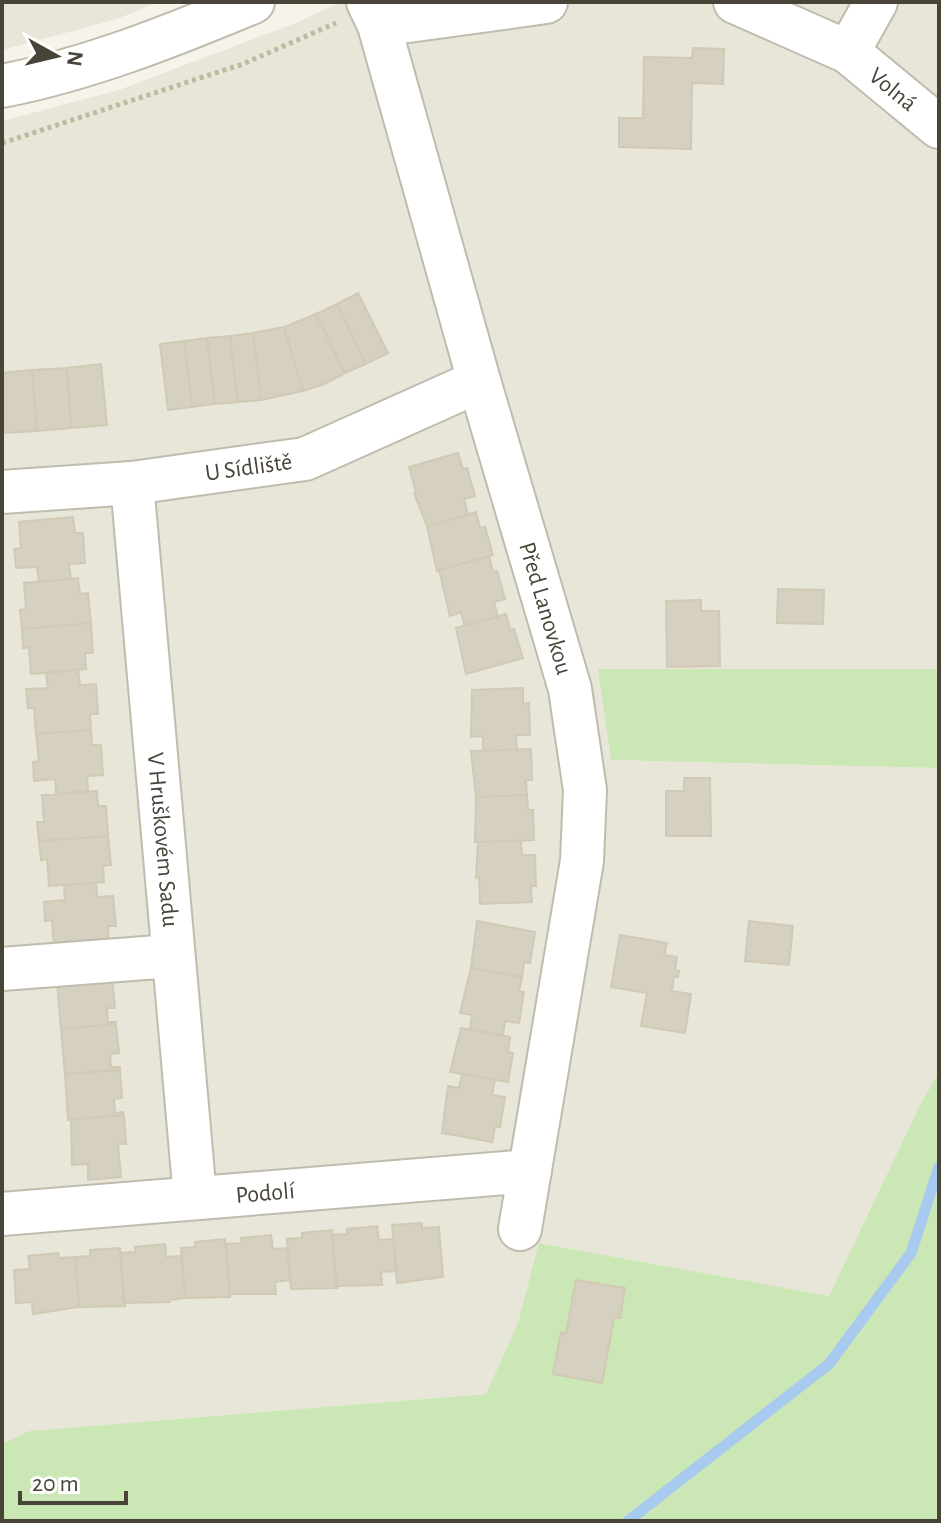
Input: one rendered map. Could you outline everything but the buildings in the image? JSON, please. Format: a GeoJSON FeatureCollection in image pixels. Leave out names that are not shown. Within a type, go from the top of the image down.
{"type":"FeatureCollection","features":[{"type":"Feature","properties":{"kind":"street"},"geometry":{"type":"LineString","coordinates":[[2,86],[44,78],[156,42],[253,2]]}},
{"type":"Feature","properties":{"kind":"street"},"geometry":{"type":"LineString","coordinates":[[373,11],[546,2]]}},
{"type":"Feature","properties":{"kind":"street","name":"Volná"},"geometry":{"type":"LineString","coordinates":[[735,2],[848,52],[939,127]]}},
{"type":"Feature","properties":{"kind":"street","name":"Volná"},"geometry":{"type":"LineString","coordinates":[[848,52],[876,2]]}},
{"type":"Feature","properties":{"kind":"street","name":"Před Lanovkou"},"geometry":{"type":"LineString","coordinates":[[373,11],[570,689],[585,790],[582,861],[520,1229]]}},
{"type":"Feature","properties":{"kind":"street","name":"U Sídliště"},"geometry":{"type":"LineString","coordinates":[[2,492],[132,483],[305,459],[479,381]]}},
{"type":"Feature","properties":{"kind":"street","name":"V Hruškovém Sadu"},"geometry":{"type":"LineString","coordinates":[[132,483],[171,956],[195,1197]]}},
{"type":"Feature","properties":{"kind":"street"},"geometry":{"type":"LineString","coordinates":[[2,969],[171,956]]}},
{"type":"Feature","properties":{"kind":"street","name":"Podolí"},"geometry":{"type":"LineString","coordinates":[[2,1214],[530,1171]]}},
{"type":"Feature","properties":{"kind":"path"},"geometry":{"type":"LineString","coordinates":[[2,143],[243,64],[373,11]]}},
{"type":"Feature","properties":{"kind":"shaded area"},"geometry":{"type":"Polygon","coordinates":[[[2,2],[158,2],[117,19],[2,50],[2,2]]]}},
{"type":"Feature","properties":{"kind":"shaded area"},"geometry":{"type":"Polygon","coordinates":[[[341,2],[939,2],[939,669],[599,669],[611,760],[939,768],[939,1072],[921,1103],[829,1296],[540,1243],[518,1323],[486,1394],[29,1431],[2,1444],[2,121],[119,90],[298,22],[341,2]]]}},
{"type":"Feature","properties":{"kind":"green space"},"geometry":{"type":"Polygon","coordinates":[[[598,669],[939,669],[939,768],[611,760],[598,669]]]}},
{"type":"Feature","properties":{"kind":"green space"},"geometry":{"type":"Polygon","coordinates":[[[939,1072],[939,1521],[2,1521],[2,1444],[29,1431],[486,1394],[518,1323],[539,1243],[829,1296],[921,1103],[939,1072]]]}},
{"type":"Feature","properties":{"kind":"waterway"},"geometry":{"type":"LineString","coordinates":[[628,1521],[829,1364],[911,1253],[939,1167]]}}]}
